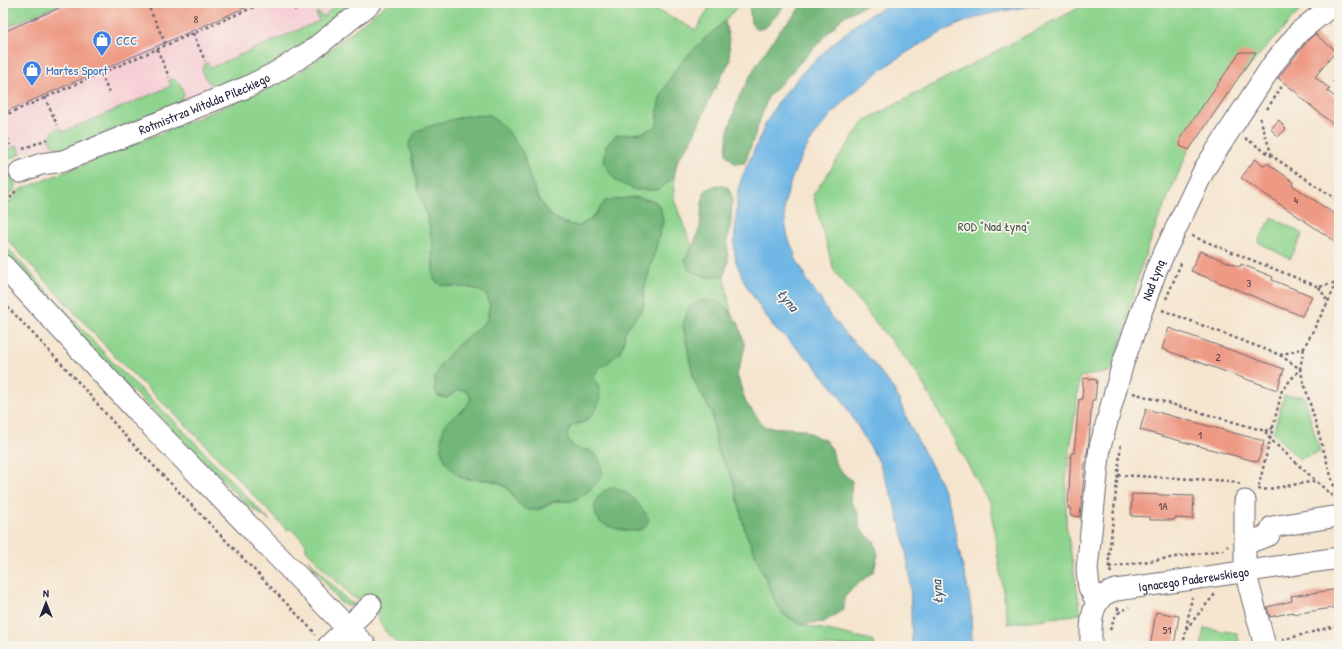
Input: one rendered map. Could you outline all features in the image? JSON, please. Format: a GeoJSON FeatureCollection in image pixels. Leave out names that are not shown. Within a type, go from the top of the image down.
{"type":"FeatureCollection","features":[{"type":"Feature","properties":{"kind":"main road"},"geometry":{"type":"LineString","coordinates":[[3,266],[141,415],[365,646]]}},
{"type":"Feature","properties":{"kind":"street","name":"Rotmistrza Witolda Pileckiego"},"geometry":{"type":"LineString","coordinates":[[20,172],[41,164],[63,161],[247,87],[284,68],[311,51],[371,3]]}},
{"type":"Feature","properties":{"kind":"street","name":"Nad Łyną"},"geometry":{"type":"LineString","coordinates":[[1097,604],[1089,587],[1087,569],[1100,447],[1124,363],[1157,268],[1205,168],[1273,64],[1299,32],[1335,13]]}},
{"type":"Feature","properties":{"kind":"street"},"geometry":{"type":"LineString","coordinates":[[1250,491],[1245,544],[1245,571],[1273,643]]}},
{"type":"Feature","properties":{"kind":"street"},"geometry":{"type":"LineString","coordinates":[[1245,544],[1269,535],[1272,527],[1332,517]]}},
{"type":"Feature","properties":{"kind":"street","name":"Ignacego Paderewskiego"},"geometry":{"type":"LineString","coordinates":[[1097,604],[1113,583],[1245,571],[1339,558]]}},
{"type":"Feature","properties":{"kind":"street"},"geometry":{"type":"LineString","coordinates":[[1091,646],[1091,621],[1097,604]]}},
{"type":"Feature","properties":{"kind":"street"},"geometry":{"type":"LineString","coordinates":[[323,643],[347,628],[371,605]]}},
{"type":"Feature","properties":{"kind":"path"},"geometry":{"type":"LineString","coordinates":[[147,3],[166,46]]}},
{"type":"Feature","properties":{"kind":"path"},"geometry":{"type":"LineString","coordinates":[[3,116],[263,3]]}},
{"type":"Feature","properties":{"kind":"path"},"geometry":{"type":"LineString","coordinates":[[293,3],[296,11]]}},
{"type":"Feature","properties":{"kind":"path"},"geometry":{"type":"LineString","coordinates":[[1335,13],[1339,51]]}},
{"type":"Feature","properties":{"kind":"path"},"geometry":{"type":"LineString","coordinates":[[193,33],[205,61]]}},
{"type":"Feature","properties":{"kind":"path"},"geometry":{"type":"LineString","coordinates":[[157,50],[169,77]]}},
{"type":"Feature","properties":{"kind":"path"},"geometry":{"type":"LineString","coordinates":[[1339,70],[1333,80],[1339,85]]}},
{"type":"Feature","properties":{"kind":"path"},"geometry":{"type":"LineString","coordinates":[[101,74],[110,93]]}},
{"type":"Feature","properties":{"kind":"path"},"geometry":{"type":"LineString","coordinates":[[1264,108],[1275,90]]}},
{"type":"Feature","properties":{"kind":"path"},"geometry":{"type":"LineString","coordinates":[[45,98],[57,125]]}},
{"type":"Feature","properties":{"kind":"path"},"geometry":{"type":"LineString","coordinates":[[1260,118],[1272,156]]}},
{"type":"Feature","properties":{"kind":"path"},"geometry":{"type":"LineString","coordinates":[[3,127],[10,145]]}},
{"type":"Feature","properties":{"kind":"path"},"geometry":{"type":"LineString","coordinates":[[1241,143],[1244,138],[1339,201]]}},
{"type":"Feature","properties":{"kind":"path"},"geometry":{"type":"LineString","coordinates":[[23,149],[47,139]]}},
{"type":"Feature","properties":{"kind":"path"},"geometry":{"type":"LineString","coordinates":[[3,208],[18,189],[20,172]]}},
{"type":"Feature","properties":{"kind":"path"},"geometry":{"type":"LineString","coordinates":[[1189,242],[1192,236],[1319,287],[1328,302]]}},
{"type":"Feature","properties":{"kind":"path"},"geometry":{"type":"LineString","coordinates":[[1184,256],[1162,310],[1280,355],[1300,369]]}},
{"type":"Feature","properties":{"kind":"path"},"geometry":{"type":"LineString","coordinates":[[1319,287],[1338,280]]}},
{"type":"Feature","properties":{"kind":"path"},"geometry":{"type":"LineString","coordinates":[[1265,431],[1270,439],[1338,501],[1300,369],[1304,348],[1338,280]]}},
{"type":"Feature","properties":{"kind":"path"},"geometry":{"type":"LineString","coordinates":[[3,302],[73,376],[127,438],[323,643]]}},
{"type":"Feature","properties":{"kind":"path"},"geometry":{"type":"LineString","coordinates":[[1280,355],[1304,348]]}},
{"type":"Feature","properties":{"kind":"path"},"geometry":{"type":"LineString","coordinates":[[1250,491],[1270,439],[1282,390],[1300,369]]}},
{"type":"Feature","properties":{"kind":"path"},"geometry":{"type":"LineString","coordinates":[[1131,400],[1133,392],[1265,431],[1273,428]]}},
{"type":"Feature","properties":{"kind":"path"},"geometry":{"type":"LineString","coordinates":[[1118,613],[1109,567],[1109,556],[1122,436]]}},
{"type":"Feature","properties":{"kind":"path"},"geometry":{"type":"LineString","coordinates":[[1118,475],[1231,481],[1250,491],[1316,481]]}},
{"type":"Feature","properties":{"kind":"path"},"geometry":{"type":"LineString","coordinates":[[1109,567],[1223,550],[1231,544],[1237,542],[1245,544]]}},
{"type":"Feature","properties":{"kind":"path"},"geometry":{"type":"LineString","coordinates":[[1105,554],[1105,562],[1113,583]]}},
{"type":"Feature","properties":{"kind":"path"},"geometry":{"type":"LineString","coordinates":[[1208,594],[1222,592]]}},
{"type":"Feature","properties":{"kind":"path"},"geometry":{"type":"LineString","coordinates":[[1186,629],[1215,593]]}},
{"type":"Feature","properties":{"kind":"path"},"geometry":{"type":"LineString","coordinates":[[1183,646],[1192,596],[1185,597]]}},
{"type":"Feature","properties":{"kind":"path"},"geometry":{"type":"LineString","coordinates":[[1109,631],[1111,624],[1118,613],[1130,606]]}},
{"type":"Feature","properties":{"kind":"path"},"geometry":{"type":"LineString","coordinates":[[1273,643],[1339,625]]}},
{"type":"Feature","properties":{"kind":"shaded area"},"geometry":{"type":"Polygon","coordinates":[[[44,3],[350,3],[218,88],[56,153],[39,147],[21,154],[3,155],[3,21],[44,3]]]}},
{"type":"Feature","properties":{"kind":"green space"},"geometry":{"type":"Polygon","coordinates":[[[3,3],[63,3],[3,29],[3,3]]]}},
{"type":"Feature","properties":{"kind":"green space"},"geometry":{"type":"Polygon","coordinates":[[[336,3],[356,3],[311,39],[274,63],[218,88],[209,83],[205,78],[202,69],[207,62],[210,68],[319,21],[316,13],[317,12],[324,17],[336,3]]]}},
{"type":"Feature","properties":{"kind":"green space"},"geometry":{"type":"Polygon","coordinates":[[[388,3],[643,3],[696,30],[712,3],[740,3],[660,100],[657,126],[641,133],[616,135],[658,190],[674,177],[674,200],[692,247],[685,260],[707,277],[724,276],[731,314],[726,308],[689,307],[683,325],[694,381],[712,413],[717,449],[733,480],[745,531],[776,603],[784,615],[800,624],[872,640],[875,646],[400,646],[382,627],[378,617],[378,612],[364,598],[359,599],[352,597],[306,550],[306,544],[290,528],[287,530],[186,425],[122,364],[3,235],[3,211],[19,190],[265,90],[296,74],[313,63],[388,3]],[[409,144],[418,190],[427,216],[433,244],[433,269],[441,285],[473,288],[486,294],[490,304],[487,320],[457,346],[441,364],[435,389],[438,396],[447,398],[458,390],[467,391],[471,398],[468,405],[446,424],[466,479],[490,480],[506,487],[521,506],[541,509],[556,501],[571,501],[590,450],[573,446],[566,435],[571,426],[585,422],[600,393],[594,376],[600,367],[608,363],[623,345],[625,331],[643,308],[644,290],[663,222],[661,209],[655,201],[605,201],[595,215],[580,226],[569,224],[553,217],[547,211],[542,205],[530,178],[409,144]]]}},
{"type":"Feature","properties":{"kind":"green space"},"geometry":{"type":"Polygon","coordinates":[[[749,3],[787,3],[766,27],[757,30],[751,23],[749,3]]]}},
{"type":"Feature","properties":{"kind":"green space"},"geometry":{"type":"Polygon","coordinates":[[[802,3],[870,3],[844,16],[768,97],[745,163],[735,164],[726,154],[728,131],[739,97],[754,69],[781,28],[795,15],[802,3]]]}},
{"type":"Feature","properties":{"kind":"green space","name":"ROD \"Nad Łyną\""},"geometry":{"type":"Polygon","coordinates":[[[1088,3],[1307,3],[1203,116],[1157,223],[1141,267],[1113,371],[1080,377],[1066,480],[1066,524],[1081,614],[1008,624],[990,504],[917,373],[834,271],[813,195],[864,121],[1088,3]]]}},
{"type":"Feature","properties":{"kind":"green space"},"geometry":{"type":"Polygon","coordinates":[[[725,21],[729,40],[730,61],[713,92],[691,141],[678,159],[674,177],[658,190],[635,190],[616,181],[604,164],[606,146],[616,135],[641,133],[657,126],[659,102],[672,75],[705,38],[725,21]]]}},
{"type":"Feature","properties":{"kind":"green space"},"geometry":{"type":"Polygon","coordinates":[[[168,80],[175,80],[180,84],[184,95],[179,103],[62,151],[50,143],[52,133],[57,128],[60,127],[63,132],[171,86],[168,80]]]}},
{"type":"Feature","properties":{"kind":"green space"},"geometry":{"type":"Polygon","coordinates":[[[490,115],[507,130],[523,153],[530,178],[539,200],[551,216],[566,224],[580,226],[595,215],[605,201],[633,197],[655,201],[661,209],[663,222],[644,290],[643,308],[625,331],[623,345],[619,353],[608,363],[600,367],[594,376],[600,394],[595,412],[583,422],[571,426],[567,435],[573,446],[590,450],[599,458],[603,474],[593,487],[580,497],[571,501],[552,502],[536,510],[522,507],[506,487],[497,482],[489,480],[470,480],[456,474],[445,460],[441,449],[445,426],[449,420],[466,407],[471,398],[467,391],[458,390],[446,398],[438,396],[435,389],[435,378],[441,364],[457,346],[487,320],[490,304],[486,294],[473,288],[441,285],[434,280],[433,244],[427,216],[418,190],[409,144],[416,131],[466,116],[490,115]]]}},
{"type":"Feature","properties":{"kind":"green space"},"geometry":{"type":"Polygon","coordinates":[[[18,146],[21,154],[6,160],[16,187],[3,205],[3,151],[18,146]]]}},
{"type":"Feature","properties":{"kind":"green space"},"geometry":{"type":"Polygon","coordinates":[[[717,185],[728,187],[732,197],[731,223],[727,241],[728,262],[724,276],[707,277],[689,270],[685,260],[700,228],[705,190],[717,185]]]}},
{"type":"Feature","properties":{"kind":"green space"},"geometry":{"type":"Polygon","coordinates":[[[1272,217],[1303,234],[1290,259],[1258,242],[1272,217]]]}},
{"type":"Feature","properties":{"kind":"green space"},"geometry":{"type":"Polygon","coordinates":[[[3,243],[115,365],[182,429],[270,521],[245,503],[160,417],[131,390],[3,253],[3,243]]]}},
{"type":"Feature","properties":{"kind":"green space"},"geometry":{"type":"Polygon","coordinates":[[[700,301],[718,301],[739,324],[745,347],[737,375],[746,403],[765,427],[803,429],[819,438],[824,439],[832,449],[835,463],[852,481],[850,501],[858,512],[859,526],[866,535],[874,541],[878,554],[874,571],[854,587],[844,598],[844,609],[824,622],[800,624],[784,615],[776,603],[745,531],[733,480],[717,449],[712,413],[694,381],[683,325],[689,307],[700,301]]]}},
{"type":"Feature","properties":{"kind":"green space"},"geometry":{"type":"Polygon","coordinates":[[[1284,396],[1304,396],[1320,452],[1299,459],[1273,433],[1284,396]]]}},
{"type":"Feature","properties":{"kind":"green space"},"geometry":{"type":"Polygon","coordinates":[[[614,487],[631,496],[642,509],[649,519],[643,528],[627,531],[600,522],[595,512],[596,502],[601,494],[609,488],[614,487]]]}},
{"type":"Feature","properties":{"kind":"green space"},"geometry":{"type":"Polygon","coordinates":[[[308,559],[348,601],[357,605],[348,606],[339,601],[308,559]]]}},
{"type":"Feature","properties":{"kind":"green space"},"geometry":{"type":"Polygon","coordinates":[[[1204,628],[1237,633],[1240,646],[1201,646],[1204,628]]]}},
{"type":"Feature","properties":{"kind":"water","name":"Łyna"},"geometry":{"type":"Polygon","coordinates":[[[893,3],[1047,3],[980,16],[962,23],[926,41],[882,69],[841,104],[807,146],[795,170],[784,206],[785,222],[789,242],[794,250],[795,258],[805,274],[806,280],[819,297],[830,316],[839,325],[844,333],[876,366],[895,391],[911,428],[941,483],[951,509],[968,590],[971,608],[972,646],[912,646],[910,575],[904,539],[893,499],[879,462],[839,395],[816,367],[776,330],[765,315],[746,285],[736,262],[734,248],[738,189],[767,121],[779,100],[806,69],[834,43],[871,14],[893,3]]]}},
{"type":"Feature","properties":{"kind":"building"},"geometry":{"type":"Polygon","coordinates":[[[71,3],[256,3],[3,113],[3,32],[71,3]]]}},
{"type":"Feature","properties":{"kind":"building"},"geometry":{"type":"Polygon","coordinates":[[[1315,34],[1336,51],[1315,77],[1330,89],[1327,91],[1339,100],[1339,129],[1278,78],[1309,39],[1315,34]]]}},
{"type":"Feature","properties":{"kind":"building"},"geometry":{"type":"Polygon","coordinates":[[[1240,52],[1256,52],[1189,150],[1180,146],[1181,137],[1240,52]]]}},
{"type":"Feature","properties":{"kind":"building"},"geometry":{"type":"Polygon","coordinates":[[[1279,120],[1286,129],[1278,137],[1271,129],[1279,120]]]}},
{"type":"Feature","properties":{"kind":"building"},"geometry":{"type":"Polygon","coordinates":[[[1255,159],[1265,166],[1267,163],[1294,182],[1292,185],[1339,217],[1339,244],[1241,178],[1255,159]]]}},
{"type":"Feature","properties":{"kind":"building"},"geometry":{"type":"Polygon","coordinates":[[[1200,251],[1240,267],[1241,264],[1273,277],[1272,280],[1312,296],[1302,316],[1191,271],[1200,251]]]}},
{"type":"Feature","properties":{"kind":"building"},"geometry":{"type":"Polygon","coordinates":[[[1169,328],[1284,369],[1277,390],[1162,349],[1169,328]]]}},
{"type":"Feature","properties":{"kind":"building"},"geometry":{"type":"Polygon","coordinates":[[[1083,378],[1097,380],[1095,400],[1092,400],[1080,517],[1070,515],[1071,508],[1068,508],[1071,453],[1074,453],[1079,399],[1082,400],[1083,378]]]}},
{"type":"Feature","properties":{"kind":"building"},"geometry":{"type":"Polygon","coordinates":[[[1146,409],[1264,441],[1258,462],[1140,430],[1146,409]]]}},
{"type":"Feature","properties":{"kind":"building"},"geometry":{"type":"Polygon","coordinates":[[[1132,494],[1194,496],[1193,519],[1175,518],[1174,520],[1150,520],[1150,517],[1131,516],[1132,494]]]}},
{"type":"Feature","properties":{"kind":"building"},"geometry":{"type":"Polygon","coordinates":[[[1339,589],[1339,607],[1293,614],[1293,612],[1270,617],[1267,607],[1292,601],[1291,596],[1339,589]]]}},
{"type":"Feature","properties":{"kind":"building"},"geometry":{"type":"Polygon","coordinates":[[[1156,612],[1179,616],[1174,646],[1150,646],[1156,612]]]}},
{"type":"Feature","properties":{"kind":"place","name":"CCC"},"geometry":{"type":"Point","coordinates":[102,57]}},
{"type":"Feature","properties":{"kind":"place","name":"Martes Sport"},"geometry":{"type":"Point","coordinates":[32,87]}}]}
